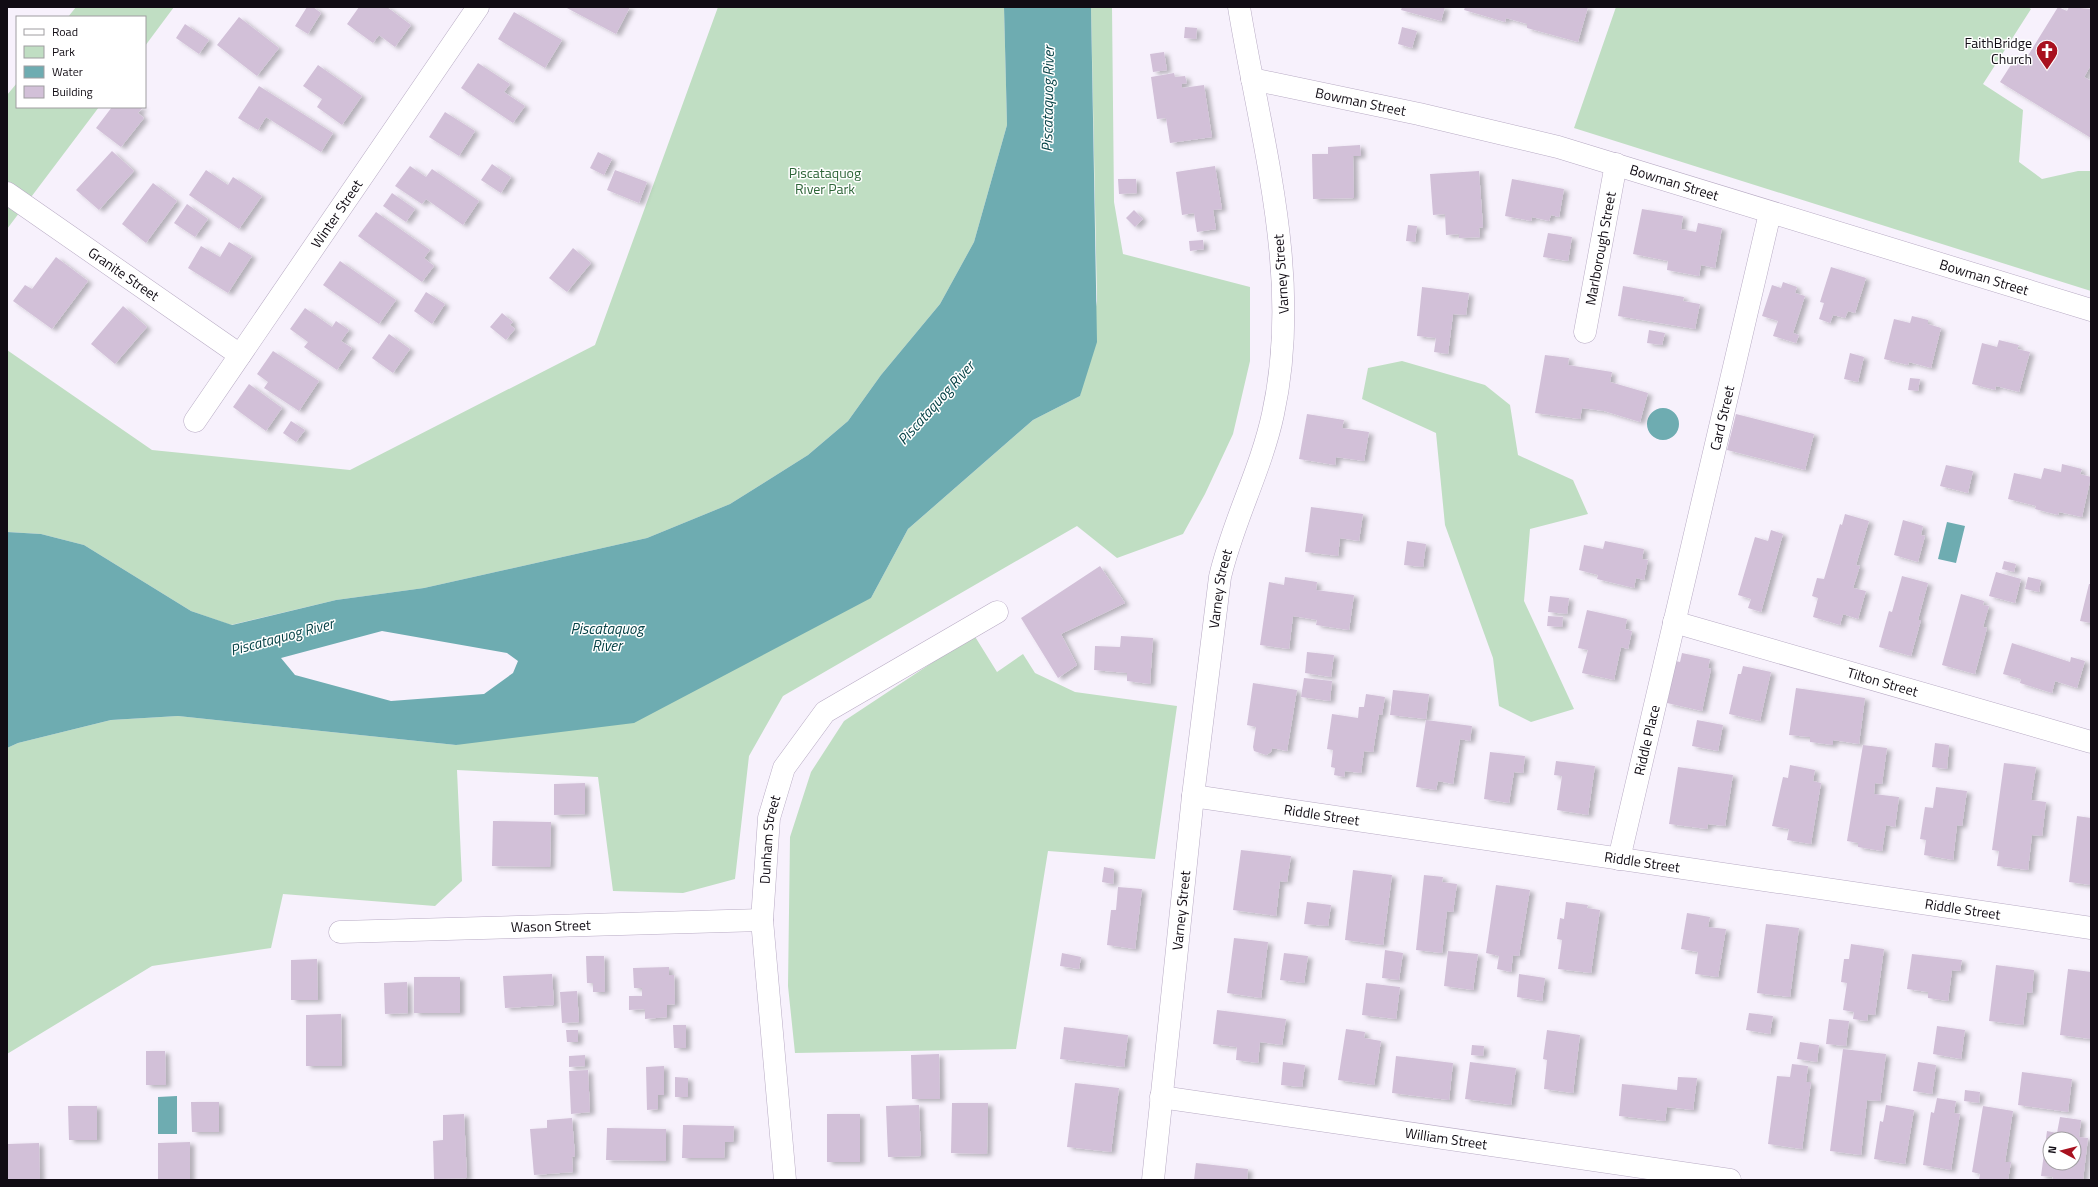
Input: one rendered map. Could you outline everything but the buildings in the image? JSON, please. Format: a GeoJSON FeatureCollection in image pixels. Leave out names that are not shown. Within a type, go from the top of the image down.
{"type":"FeatureCollection","features":[{"type":"Feature","properties":{"kind":"street","name":"Winter Street"},"geometry":{"type":"LineString","coordinates":[[195,421],[478,7]]}},
{"type":"Feature","properties":{"kind":"street","name":"Varney Street"},"geometry":{"type":"LineString","coordinates":[[1152,1180],[1193,796],[1220,577],[1227,546],[1265,447],[1274,413],[1284,324],[1283,270],[1277,215],[1239,7]]}},
{"type":"Feature","properties":{"kind":"street","name":"Bowman Street"},"geometry":{"type":"LineString","coordinates":[[1252,79],[1435,117],[1558,147],[2091,310]]}},
{"type":"Feature","properties":{"kind":"street","name":"Marlborough Street"},"geometry":{"type":"LineString","coordinates":[[1585,332],[1616,164]]}},
{"type":"Feature","properties":{"kind":"street","name":"Granite Street"},"geometry":{"type":"LineString","coordinates":[[7,193],[240,355]]}},
{"type":"Feature","properties":{"kind":"street","name":"Card Street"},"geometry":{"type":"LineString","coordinates":[[1674,622],[1770,213]]}},
{"type":"Feature","properties":{"kind":"street","name":"Dunham Street"},"geometry":{"type":"LineString","coordinates":[[785,1180],[762,920],[769,818],[784,768],[825,712],[998,612]]}},
{"type":"Feature","properties":{"kind":"street","name":"Tilton Street"},"geometry":{"type":"LineString","coordinates":[[1674,622],[2091,742]]}},
{"type":"Feature","properties":{"kind":"street","name":"Riddle Place"},"geometry":{"type":"LineString","coordinates":[[1619,859],[1674,622]]}},
{"type":"Feature","properties":{"kind":"street","name":"Riddle Street"},"geometry":{"type":"LineString","coordinates":[[1193,796],[2091,928]]}},
{"type":"Feature","properties":{"kind":"street","name":"Wason Street"},"geometry":{"type":"LineString","coordinates":[[340,932],[762,920]]}},
{"type":"Feature","properties":{"kind":"street","name":"William Street"},"geometry":{"type":"LineString","coordinates":[[1161,1097],[1730,1180]]}},
{"type":"Feature","properties":{"kind":"green space"},"geometry":{"type":"Polygon","coordinates":[[[76,7],[174,7],[146,45],[146,16],[69,16],[76,7]]]}},
{"type":"Feature","properties":{"kind":"green space","name":"Piscataquog River Park"},"geometry":{"type":"Polygon","coordinates":[[[718,7],[1004,7],[1007,125],[974,242],[940,304],[881,375],[848,421],[808,455],[730,504],[647,538],[424,588],[336,600],[231,625],[191,611],[84,545],[41,534],[7,532],[7,350],[152,450],[350,470],[595,345],[718,7]]]}},
{"type":"Feature","properties":{"kind":"green space"},"geometry":{"type":"Polygon","coordinates":[[[1091,7],[1112,7],[1114,202],[1123,254],[1250,287],[1250,361],[1233,434],[1205,494],[1183,534],[1117,558],[1077,526],[783,696],[749,756],[735,879],[683,893],[613,891],[598,777],[457,770],[462,881],[435,906],[283,894],[271,948],[152,966],[7,1054],[7,748],[18,743],[111,720],[178,716],[456,745],[871,598],[908,529],[1033,420],[1080,396],[1097,301],[1091,7]]]}},
{"type":"Feature","properties":{"kind":"green space"},"geometry":{"type":"Polygon","coordinates":[[[1616,7],[2028,7],[2031,9],[1983,84],[2023,110],[2019,162],[2042,179],[2078,171],[2091,171],[2091,291],[1574,128],[1616,7]]]}},
{"type":"Feature","properties":{"kind":"green space"},"geometry":{"type":"Polygon","coordinates":[[[16,84],[16,108],[98,108],[7,229],[7,95],[16,84]]]}},
{"type":"Feature","properties":{"kind":"green space"},"geometry":{"type":"Polygon","coordinates":[[[1402,361],[1485,385],[1510,405],[1518,455],[1573,480],[1588,514],[1530,529],[1524,601],[1574,709],[1531,722],[1499,706],[1493,658],[1445,525],[1436,433],[1362,399],[1368,368],[1402,361]]]}},
{"type":"Feature","properties":{"kind":"green space"},"geometry":{"type":"Polygon","coordinates":[[[974,635],[997,672],[1023,654],[1035,673],[1075,692],[1177,706],[1155,859],[1048,851],[1016,1049],[795,1053],[788,986],[790,837],[811,772],[844,721],[974,635]]]}},
{"type":"Feature","properties":{"kind":"water","name":"Piscataquog River"},"geometry":{"type":"Polygon","coordinates":[[[1004,7],[1091,7],[1097,342],[1080,396],[1033,420],[908,529],[871,598],[634,723],[456,745],[178,716],[111,720],[18,743],[7,748],[7,532],[41,534],[84,545],[191,611],[232,625],[336,600],[424,588],[647,538],[730,504],[808,455],[848,421],[881,375],[940,304],[974,242],[1007,125],[1004,7]],[[382,631],[281,658],[295,675],[391,701],[484,694],[513,673],[518,661],[507,653],[382,631]]]}},
{"type":"Feature","properties":{"kind":"water"},"geometry":{"type":"Polygon","coordinates":[[[1660,408],[1666,408],[1676,415],[1679,424],[1678,430],[1672,437],[1666,440],[1660,440],[1650,433],[1647,427],[1647,421],[1654,411],[1660,408]]]}},
{"type":"Feature","properties":{"kind":"water"},"geometry":{"type":"Polygon","coordinates":[[[1947,522],[1965,526],[1956,563],[1938,559],[1947,522]]]}},
{"type":"Feature","properties":{"kind":"water"},"geometry":{"type":"Polygon","coordinates":[[[177,1096],[177,1134],[158,1134],[158,1097],[177,1096]]]}},
{"type":"Feature","properties":{"kind":"place","name":"FaithBridge Church"},"geometry":{"type":"Point","coordinates":[2047,70]}}]}
